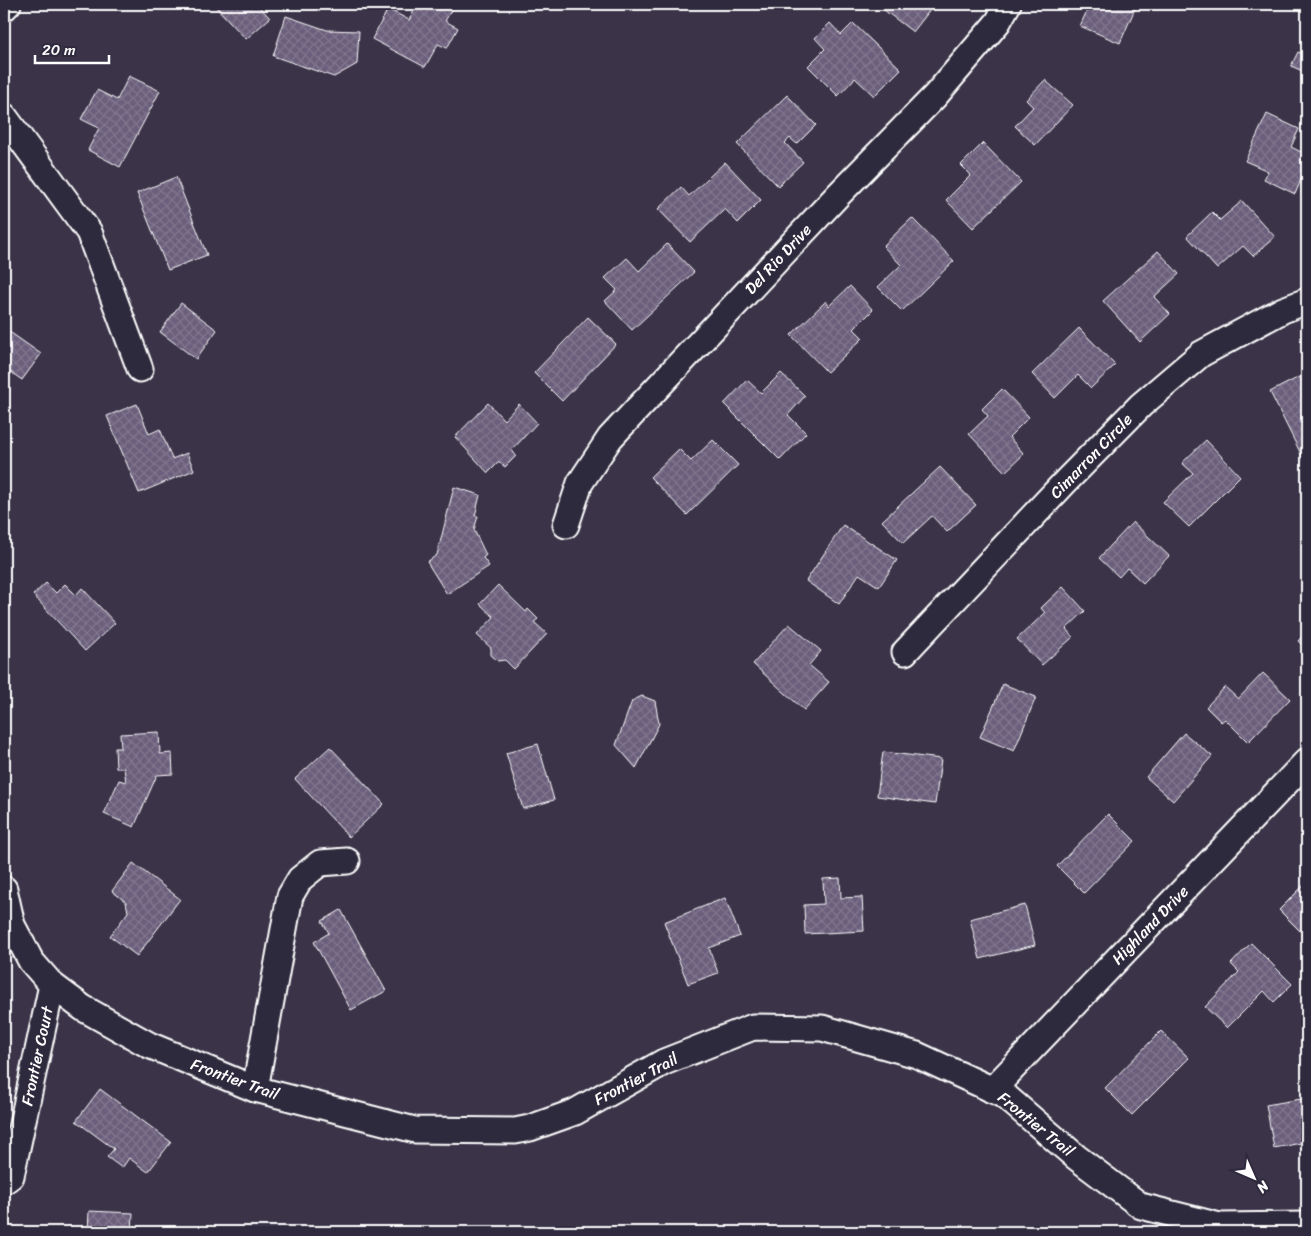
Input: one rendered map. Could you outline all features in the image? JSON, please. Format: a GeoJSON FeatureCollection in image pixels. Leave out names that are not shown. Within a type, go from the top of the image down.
{"type":"FeatureCollection","features":[{"type":"Feature","properties":{"kind":"street"},"geometry":{"type":"LineString","coordinates":[[4,8],[8,4]]}},
{"type":"Feature","properties":{"kind":"street","name":"Del Rio Drive"},"geometry":{"type":"LineString","coordinates":[[566,525],[580,483],[610,438],[838,195],[935,96],[998,22],[1008,4]]}},
{"type":"Feature","properties":{"kind":"street"},"geometry":{"type":"LineString","coordinates":[[4,116],[89,232],[140,369]]}},
{"type":"Feature","properties":{"kind":"street","name":"Cimarron Circle"},"geometry":{"type":"LineString","coordinates":[[905,652],[1067,480],[1141,405],[1200,354],[1283,310],[1307,302]]}},
{"type":"Feature","properties":{"kind":"street","name":"Highland Drive"},"geometry":{"type":"LineString","coordinates":[[992,1090],[1307,761]]}},
{"type":"Feature","properties":{"kind":"street"},"geometry":{"type":"LineString","coordinates":[[255,1089],[290,896],[300,879],[320,863],[346,861]]}},
{"type":"Feature","properties":{"kind":"street","name":"Frontier Trail"},"geometry":{"type":"LineString","coordinates":[[4,889],[12,925],[31,961],[52,985],[83,1008],[149,1045],[255,1089],[415,1130],[515,1131],[530,1128],[575,1112],[664,1062],[753,1027],[822,1028],[917,1055],[1004,1095],[1076,1157],[1141,1206],[1220,1226],[1307,1225]]}},
{"type":"Feature","properties":{"kind":"street","name":"Frontier Court"},"geometry":{"type":"LineString","coordinates":[[4,1182],[11,1176],[52,985]]}},
{"type":"Feature","properties":{"kind":"building"},"geometry":{"type":"Polygon","coordinates":[[[213,4],[257,4],[270,18],[246,39],[213,4]]]}},
{"type":"Feature","properties":{"kind":"building"},"geometry":{"type":"Polygon","coordinates":[[[418,4],[455,4],[445,21],[458,28],[447,48],[438,44],[425,67],[372,39],[388,9],[409,20],[418,4]]]}},
{"type":"Feature","properties":{"kind":"building"},"geometry":{"type":"Polygon","coordinates":[[[876,4],[932,4],[934,5],[913,32],[876,4]]]}},
{"type":"Feature","properties":{"kind":"building"},"geometry":{"type":"Polygon","coordinates":[[[1090,4],[1137,4],[1120,43],[1080,26],[1090,4]]]}},
{"type":"Feature","properties":{"kind":"building"},"geometry":{"type":"Polygon","coordinates":[[[286,16],[327,30],[359,31],[357,64],[334,77],[273,56],[286,16]]]}},
{"type":"Feature","properties":{"kind":"building"},"geometry":{"type":"Polygon","coordinates":[[[830,23],[841,35],[853,23],[901,69],[874,96],[855,78],[838,96],[808,66],[825,49],[815,38],[830,23]]]}},
{"type":"Feature","properties":{"kind":"building"},"geometry":{"type":"Polygon","coordinates":[[[1298,52],[1307,56],[1307,73],[1291,66],[1298,52]]]}},
{"type":"Feature","properties":{"kind":"building"},"geometry":{"type":"Polygon","coordinates":[[[129,76],[160,91],[120,167],[88,150],[99,128],[81,119],[97,90],[117,100],[129,76]]]}},
{"type":"Feature","properties":{"kind":"building"},"geometry":{"type":"Polygon","coordinates":[[[1045,80],[1073,105],[1035,145],[1015,126],[1033,107],[1026,100],[1045,80]]]}},
{"type":"Feature","properties":{"kind":"building"},"geometry":{"type":"Polygon","coordinates":[[[787,95],[816,125],[797,144],[790,138],[785,143],[803,162],[778,186],[737,144],[787,95]]]}},
{"type":"Feature","properties":{"kind":"building"},"geometry":{"type":"Polygon","coordinates":[[[1267,114],[1299,129],[1291,147],[1307,155],[1307,166],[1295,194],[1264,179],[1268,171],[1245,161],[1267,114]]]}},
{"type":"Feature","properties":{"kind":"building"},"geometry":{"type":"Polygon","coordinates":[[[983,143],[1021,182],[973,228],[946,200],[971,175],[961,165],[983,143]]]}},
{"type":"Feature","properties":{"kind":"building"},"geometry":{"type":"Polygon","coordinates":[[[725,162],[761,200],[738,223],[725,209],[690,242],[658,209],[681,187],[689,196],[725,162]]]}},
{"type":"Feature","properties":{"kind":"building"},"geometry":{"type":"Polygon","coordinates":[[[176,177],[207,255],[168,270],[137,193],[176,177]]]}},
{"type":"Feature","properties":{"kind":"building"},"geometry":{"type":"Polygon","coordinates":[[[1242,201],[1275,237],[1253,256],[1243,246],[1217,269],[1187,236],[1212,212],[1220,220],[1242,201]]]}},
{"type":"Feature","properties":{"kind":"building"},"geometry":{"type":"Polygon","coordinates":[[[912,218],[954,261],[902,311],[878,287],[901,265],[883,246],[912,218]]]}},
{"type":"Feature","properties":{"kind":"building"},"geometry":{"type":"Polygon","coordinates":[[[667,244],[694,272],[632,330],[605,301],[617,290],[605,278],[627,258],[639,271],[667,244]]]}},
{"type":"Feature","properties":{"kind":"building"},"geometry":{"type":"Polygon","coordinates":[[[1158,251],[1179,274],[1154,297],[1170,314],[1140,342],[1103,301],[1158,251]]]}},
{"type":"Feature","properties":{"kind":"building"},"geometry":{"type":"Polygon","coordinates":[[[850,286],[873,310],[854,329],[863,338],[827,372],[791,335],[826,301],[829,306],[850,286]]]}},
{"type":"Feature","properties":{"kind":"building"},"geometry":{"type":"Polygon","coordinates":[[[181,303],[217,330],[196,359],[160,332],[181,303]]]}},
{"type":"Feature","properties":{"kind":"building"},"geometry":{"type":"Polygon","coordinates":[[[588,317],[616,344],[562,401],[534,373],[588,317]]]}},
{"type":"Feature","properties":{"kind":"building"},"geometry":{"type":"Polygon","coordinates":[[[4,328],[41,354],[22,380],[4,369],[4,328]]]}},
{"type":"Feature","properties":{"kind":"building"},"geometry":{"type":"Polygon","coordinates":[[[1079,328],[1115,365],[1091,388],[1078,375],[1055,398],[1032,374],[1079,328]]]}},
{"type":"Feature","properties":{"kind":"building"},"geometry":{"type":"Polygon","coordinates":[[[781,373],[805,396],[788,415],[806,433],[780,460],[724,404],[747,380],[761,393],[781,373]]]}},
{"type":"Feature","properties":{"kind":"building"},"geometry":{"type":"Polygon","coordinates":[[[1307,373],[1307,466],[1270,392],[1307,373]]]}},
{"type":"Feature","properties":{"kind":"building"},"geometry":{"type":"Polygon","coordinates":[[[1002,389],[1029,417],[1009,437],[1024,454],[1005,472],[969,434],[988,416],[982,409],[1002,389]]]}},
{"type":"Feature","properties":{"kind":"building"},"geometry":{"type":"Polygon","coordinates":[[[488,403],[504,420],[519,404],[537,423],[512,450],[516,456],[505,467],[499,462],[488,473],[455,437],[488,403]]]}},
{"type":"Feature","properties":{"kind":"building"},"geometry":{"type":"Polygon","coordinates":[[[137,404],[149,434],[160,429],[172,459],[187,453],[194,470],[139,493],[107,416],[137,404]]]}},
{"type":"Feature","properties":{"kind":"building"},"geometry":{"type":"Polygon","coordinates":[[[713,440],[738,465],[687,515],[650,477],[679,449],[691,461],[713,440]]]}},
{"type":"Feature","properties":{"kind":"building"},"geometry":{"type":"Polygon","coordinates":[[[1206,440],[1240,476],[1189,527],[1163,502],[1193,473],[1182,463],[1206,440]]]}},
{"type":"Feature","properties":{"kind":"building"},"geometry":{"type":"Polygon","coordinates":[[[940,467],[976,505],[947,532],[932,516],[903,543],[882,521],[940,467]]]}},
{"type":"Feature","properties":{"kind":"building"},"geometry":{"type":"Polygon","coordinates":[[[454,487],[480,495],[475,516],[478,516],[474,530],[486,555],[483,558],[489,566],[447,594],[427,562],[437,555],[454,487]]]}},
{"type":"Feature","properties":{"kind":"building"},"geometry":{"type":"Polygon","coordinates":[[[1133,522],[1169,556],[1143,583],[1127,568],[1119,577],[1099,558],[1133,522]]]}},
{"type":"Feature","properties":{"kind":"building"},"geometry":{"type":"Polygon","coordinates":[[[843,525],[897,560],[879,587],[859,574],[839,604],[806,581],[843,525]]]}},
{"type":"Feature","properties":{"kind":"building"},"geometry":{"type":"Polygon","coordinates":[[[46,583],[56,593],[65,584],[76,595],[82,588],[115,623],[85,651],[33,595],[46,583]]]}},
{"type":"Feature","properties":{"kind":"building"},"geometry":{"type":"Polygon","coordinates":[[[498,585],[526,612],[528,609],[538,619],[534,622],[547,634],[514,669],[505,660],[498,661],[491,655],[491,648],[477,635],[494,617],[480,604],[498,585]]]}},
{"type":"Feature","properties":{"kind":"building"},"geometry":{"type":"Polygon","coordinates":[[[1063,587],[1085,611],[1066,629],[1073,637],[1042,665],[1017,639],[1045,613],[1041,608],[1063,587]]]}},
{"type":"Feature","properties":{"kind":"building"},"geometry":{"type":"Polygon","coordinates":[[[789,624],[821,651],[809,665],[829,682],[804,710],[753,664],[789,624]]]}},
{"type":"Feature","properties":{"kind":"building"},"geometry":{"type":"Polygon","coordinates":[[[1307,631],[1307,650],[1298,641],[1307,631]]]}},
{"type":"Feature","properties":{"kind":"building"},"geometry":{"type":"Polygon","coordinates":[[[1263,673],[1290,699],[1248,742],[1225,719],[1221,722],[1206,707],[1225,687],[1238,699],[1263,673]]]}},
{"type":"Feature","properties":{"kind":"building"},"geometry":{"type":"Polygon","coordinates":[[[1003,684],[1036,697],[1014,751],[980,737],[1003,684]]]}},
{"type":"Feature","properties":{"kind":"building"},"geometry":{"type":"Polygon","coordinates":[[[642,696],[655,701],[659,724],[636,768],[616,745],[632,701],[642,696]]]}},
{"type":"Feature","properties":{"kind":"building"},"geometry":{"type":"Polygon","coordinates":[[[159,732],[160,754],[172,753],[173,774],[157,775],[134,827],[104,814],[119,780],[126,782],[124,768],[116,768],[115,748],[121,748],[120,734],[159,732]]]}},
{"type":"Feature","properties":{"kind":"building"},"geometry":{"type":"Polygon","coordinates":[[[1184,733],[1212,756],[1173,801],[1146,777],[1184,733]]]}},
{"type":"Feature","properties":{"kind":"building"},"geometry":{"type":"Polygon","coordinates":[[[538,744],[554,800],[523,809],[506,753],[538,744]]]}},
{"type":"Feature","properties":{"kind":"building"},"geometry":{"type":"Polygon","coordinates":[[[330,747],[384,804],[349,837],[295,779],[330,747]]]}},
{"type":"Feature","properties":{"kind":"building"},"geometry":{"type":"Polygon","coordinates":[[[883,752],[941,759],[935,804],[877,796],[883,752]]]}},
{"type":"Feature","properties":{"kind":"building"},"geometry":{"type":"Polygon","coordinates":[[[1108,814],[1135,841],[1084,893],[1057,866],[1108,814]]]}},
{"type":"Feature","properties":{"kind":"building"},"geometry":{"type":"Polygon","coordinates":[[[133,863],[180,899],[137,956],[110,936],[128,912],[126,902],[112,891],[133,863]]]}},
{"type":"Feature","properties":{"kind":"building"},"geometry":{"type":"Polygon","coordinates":[[[840,878],[841,898],[862,897],[864,931],[805,934],[804,905],[824,904],[823,879],[840,878]]]}},
{"type":"Feature","properties":{"kind":"building"},"geometry":{"type":"Polygon","coordinates":[[[1307,882],[1307,938],[1279,910],[1307,882]]]}},
{"type":"Feature","properties":{"kind":"building"},"geometry":{"type":"Polygon","coordinates":[[[725,898],[740,936],[709,948],[718,973],[688,984],[664,922],[725,898]]]}},
{"type":"Feature","properties":{"kind":"building"},"geometry":{"type":"Polygon","coordinates":[[[1025,905],[1035,945],[980,959],[970,919],[1025,905]]]}},
{"type":"Feature","properties":{"kind":"building"},"geometry":{"type":"Polygon","coordinates":[[[341,910],[386,991],[351,1010],[314,942],[329,933],[322,921],[341,910]]]}},
{"type":"Feature","properties":{"kind":"building"},"geometry":{"type":"Polygon","coordinates":[[[1251,943],[1292,984],[1274,1002],[1264,991],[1227,1028],[1205,1007],[1239,972],[1231,964],[1251,943]]]}},
{"type":"Feature","properties":{"kind":"building"},"geometry":{"type":"Polygon","coordinates":[[[1161,1031],[1189,1058],[1132,1115],[1105,1088],[1161,1031]]]}},
{"type":"Feature","properties":{"kind":"building"},"geometry":{"type":"Polygon","coordinates":[[[100,1089],[171,1142],[148,1172],[129,1158],[122,1168],[107,1157],[114,1149],[76,1121],[100,1089]]]}},
{"type":"Feature","properties":{"kind":"building"},"geometry":{"type":"Polygon","coordinates":[[[1307,1098],[1307,1142],[1274,1148],[1266,1105],[1307,1098]]]}},
{"type":"Feature","properties":{"kind":"building"},"geometry":{"type":"Polygon","coordinates":[[[89,1211],[133,1213],[132,1232],[88,1232],[89,1211]]]}}]}
